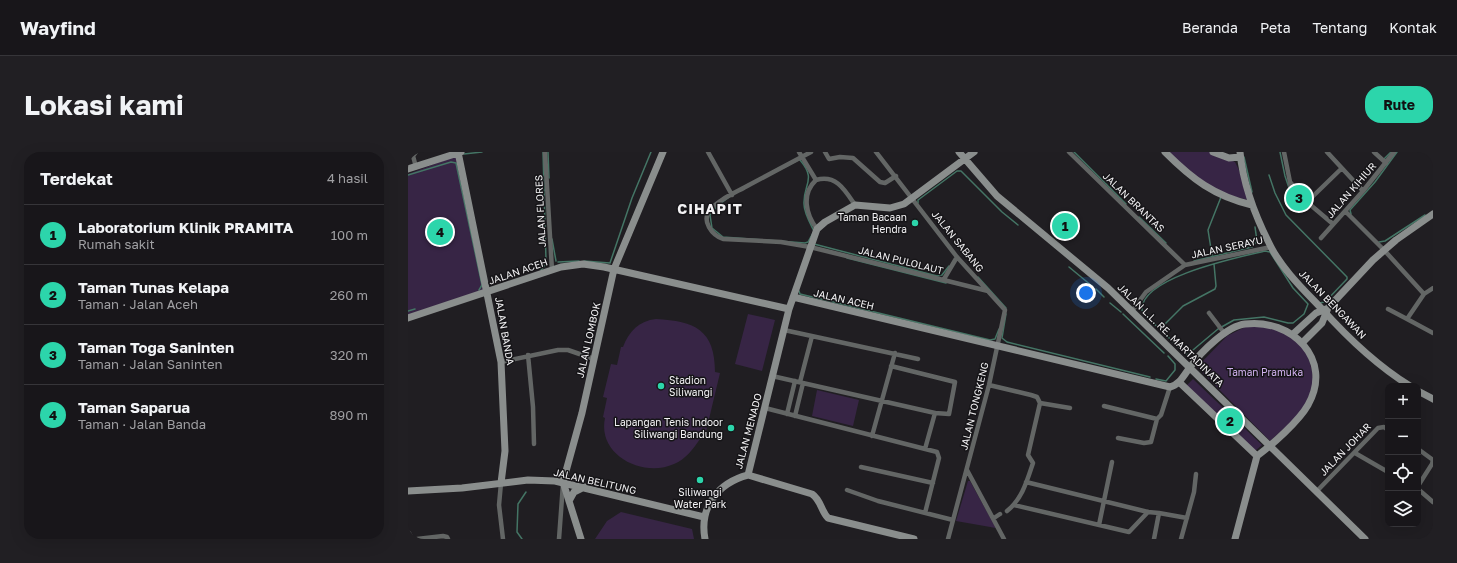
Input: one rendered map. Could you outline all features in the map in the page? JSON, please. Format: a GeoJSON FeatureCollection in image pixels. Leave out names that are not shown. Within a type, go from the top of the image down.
{"type":"FeatureCollection","features":[{"type":"Feature","properties":{"kind":"street"},"geometry":{"type":"LineString","coordinates":[[416,152],[413,156],[416,167]]}},
{"type":"Feature","properties":{"kind":"street"},"geometry":{"type":"LineString","coordinates":[[408,169],[458,152],[462,152]]}},
{"type":"Feature","properties":{"kind":"street","name":"JALAN BANDA"},"geometry":{"type":"LineString","coordinates":[[458,152],[502,362],[505,451],[499,506],[504,539]]}},
{"type":"Feature","properties":{"kind":"street","name":"JALAN FLORES"},"geometry":{"type":"LineString","coordinates":[[545,152],[552,270]]}},
{"type":"Feature","properties":{"kind":"street","name":"JALAN LOMBOK"},"geometry":{"type":"LineString","coordinates":[[559,539],[560,504],[563,482],[594,359],[614,269],[663,152]]}},
{"type":"Feature","properties":{"kind":"street"},"geometry":{"type":"LineString","coordinates":[[708,152],[732,195],[811,152]]}},
{"type":"Feature","properties":{"kind":"street"},"geometry":{"type":"LineString","coordinates":[[799,152],[816,180]]}},
{"type":"Feature","properties":{"kind":"street"},"geometry":{"type":"LineString","coordinates":[[825,152],[829,159],[840,157],[853,158],[880,182],[885,183],[896,176]]}},
{"type":"Feature","properties":{"kind":"street","name":"JALAN SABANG"},"geometry":{"type":"LineString","coordinates":[[876,152],[957,257],[1005,310],[998,347]]}},
{"type":"Feature","properties":{"kind":"street","name":"JALAN L.L. RE. MARTADINATA"},"geometry":{"type":"LineString","coordinates":[[959,152],[1005,204],[1099,280],[1365,539]]}},
{"type":"Feature","properties":{"kind":"street"},"geometry":{"type":"LineString","coordinates":[[789,309],[817,229],[825,222],[855,205],[896,207],[912,199],[974,152]]}},
{"type":"Feature","properties":{"kind":"street","name":"JALAN BRANTAS"},"geometry":{"type":"LineString","coordinates":[[1069,152],[1185,265]]}},
{"type":"Feature","properties":{"kind":"street"},"geometry":{"type":"LineString","coordinates":[[1165,152],[1195,180],[1207,188],[1219,194],[1252,205]]}},
{"type":"Feature","properties":{"kind":"street"},"geometry":{"type":"LineString","coordinates":[[1213,152],[1229,158],[1240,154]]}},
{"type":"Feature","properties":{"kind":"street"},"geometry":{"type":"LineString","coordinates":[[1284,152],[1290,182],[1298,208],[1302,210],[1341,169]]}},
{"type":"Feature","properties":{"kind":"street"},"geometry":{"type":"LineString","coordinates":[[1327,152],[1341,169],[1363,191]]}},
{"type":"Feature","properties":{"kind":"street"},"geometry":{"type":"LineString","coordinates":[[1374,152],[1386,163]]}},
{"type":"Feature","properties":{"kind":"street","name":"JALAN KIHIUR"},"geometry":{"type":"LineString","coordinates":[[1320,238],[1363,191],[1394,152]]}},
{"type":"Feature","properties":{"kind":"street","name":"JALAN BENGAWAN"},"geometry":{"type":"LineString","coordinates":[[1240,154],[1252,205],[1271,247],[1301,288],[1376,361],[1406,383]]}},
{"type":"Feature","properties":{"kind":"street"},"geometry":{"type":"LineString","coordinates":[[817,229],[809,217],[806,206],[811,184],[816,180],[821,178],[834,180],[842,186],[855,205]]}},
{"type":"Feature","properties":{"kind":"street"},"geometry":{"type":"LineString","coordinates":[[1290,182],[1309,203],[1333,224]]}},
{"type":"Feature","properties":{"kind":"street","name":"JALAN PULOLAUT"},"geometry":{"type":"LineString","coordinates":[[732,195],[713,208],[708,215],[709,228],[714,236],[723,239],[781,242],[810,247],[988,291]]}},
{"type":"Feature","properties":{"kind":"street"},"geometry":{"type":"LineString","coordinates":[[1345,211],[1384,250],[1424,294]]}},
{"type":"Feature","properties":{"kind":"street"},"geometry":{"type":"LineString","coordinates":[[1294,334],[1325,311],[1384,250],[1433,214]]}},
{"type":"Feature","properties":{"kind":"street","name":"JALAN SERAYU"},"geometry":{"type":"LineString","coordinates":[[1132,311],[1146,292],[1185,265],[1271,247]]}},
{"type":"Feature","properties":{"kind":"street"},"geometry":{"type":"LineString","coordinates":[[944,279],[957,257]]}},
{"type":"Feature","properties":{"kind":"street","name":"JALAN ACEH"},"geometry":{"type":"LineString","coordinates":[[408,318],[552,270],[583,264],[614,269],[789,309]]}},
{"type":"Feature","properties":{"kind":"street"},"geometry":{"type":"LineString","coordinates":[[1407,319],[1424,294],[1433,288]]}},
{"type":"Feature","properties":{"kind":"street","name":"JALAN ACEH"},"geometry":{"type":"LineString","coordinates":[[793,298],[1170,387]]}},
{"type":"Feature","properties":{"kind":"street"},"geometry":{"type":"LineString","coordinates":[[1388,308],[1433,333]]}},
{"type":"Feature","properties":{"kind":"street","name":"JALAN MENADO"},"geometry":{"type":"LineString","coordinates":[[705,539],[704,517],[707,508],[717,492],[732,481],[748,475],[789,309]]}},
{"type":"Feature","properties":{"kind":"street"},"geometry":{"type":"LineString","coordinates":[[1302,343],[1322,323],[1325,311]]}},
{"type":"Feature","properties":{"kind":"street"},"geometry":{"type":"LineString","coordinates":[[1209,313],[1222,330]]}},
{"type":"Feature","properties":{"kind":"street"},"geometry":{"type":"LineString","coordinates":[[1118,438],[1144,443],[1151,442],[1157,419],[1161,414],[1170,387],[1179,382],[1222,330],[1239,325],[1257,323],[1270,325],[1294,334],[1312,357],[1315,368],[1316,384],[1313,395],[1303,413],[1270,446],[1257,456],[1235,539]]}},
{"type":"Feature","properties":{"kind":"street"},"geometry":{"type":"LineString","coordinates":[[784,330],[918,359]]}},
{"type":"Feature","properties":{"kind":"street"},"geometry":{"type":"LineString","coordinates":[[787,414],[799,382],[812,336]]}},
{"type":"Feature","properties":{"kind":"street","name":"JALAN TONGKENG"},"geometry":{"type":"LineString","coordinates":[[948,539],[998,347]]}},
{"type":"Feature","properties":{"kind":"street"},"geometry":{"type":"LineString","coordinates":[[502,362],[528,355],[568,350],[594,359]]}},
{"type":"Feature","properties":{"kind":"street"},"geometry":{"type":"LineString","coordinates":[[872,436],[895,354]]}},
{"type":"Feature","properties":{"kind":"street"},"geometry":{"type":"LineString","coordinates":[[528,355],[533,407],[534,444]]}},
{"type":"Feature","properties":{"kind":"street"},"geometry":{"type":"LineString","coordinates":[[772,376],[934,413],[949,414],[955,382],[891,366]]}},
{"type":"Feature","properties":{"kind":"street"},"geometry":{"type":"LineString","coordinates":[[795,416],[799,382]]}},
{"type":"Feature","properties":{"kind":"street"},"geometry":{"type":"LineString","coordinates":[[1179,382],[1257,456]]}},
{"type":"Feature","properties":{"kind":"street"},"geometry":{"type":"LineString","coordinates":[[989,385],[1031,395],[1036,397],[1040,403],[1028,455],[1033,463],[1026,482],[1014,505],[1006,511]]}},
{"type":"Feature","properties":{"kind":"street"},"geometry":{"type":"LineString","coordinates":[[1421,393],[1433,399]]}},
{"type":"Feature","properties":{"kind":"street"},"geometry":{"type":"LineString","coordinates":[[1040,403],[1070,408]]}},
{"type":"Feature","properties":{"kind":"street"},"geometry":{"type":"LineString","coordinates":[[1104,406],[1157,419]]}},
{"type":"Feature","properties":{"kind":"street"},"geometry":{"type":"LineString","coordinates":[[765,408],[937,452],[939,454],[925,513]]}},
{"type":"Feature","properties":{"kind":"street"},"geometry":{"type":"LineString","coordinates":[[925,449],[934,413]]}},
{"type":"Feature","properties":{"kind":"street","name":"JALAN JOHAR"},"geometry":{"type":"LineString","coordinates":[[1317,491],[1378,428],[1385,428]]}},
{"type":"Feature","properties":{"kind":"street"},"geometry":{"type":"LineString","coordinates":[[1421,451],[1433,460],[1421,482]]}},
{"type":"Feature","properties":{"kind":"street"},"geometry":{"type":"LineString","coordinates":[[1355,453],[1385,470]]}},
{"type":"Feature","properties":{"kind":"street"},"geometry":{"type":"LineString","coordinates":[[1099,525],[1112,462]]}},
{"type":"Feature","properties":{"kind":"street"},"geometry":{"type":"LineString","coordinates":[[861,468],[933,484]]}},
{"type":"Feature","properties":{"kind":"street"},"geometry":{"type":"LineString","coordinates":[[967,470],[1004,539]]}},
{"type":"Feature","properties":{"kind":"street"},"geometry":{"type":"LineString","coordinates":[[1182,539],[1194,492],[1196,474]]}},
{"type":"Feature","properties":{"kind":"street"},"geometry":{"type":"LineString","coordinates":[[748,475],[812,494],[817,498],[828,518],[914,539]]}},
{"type":"Feature","properties":{"kind":"street","name":"JALAN BELITUNG"},"geometry":{"type":"LineString","coordinates":[[408,491],[462,488],[540,480],[563,482],[704,517]]}},
{"type":"Feature","properties":{"kind":"street"},"geometry":{"type":"LineString","coordinates":[[563,482],[581,539]]}},
{"type":"Feature","properties":{"kind":"street"},"geometry":{"type":"LineString","coordinates":[[1026,482],[1148,512],[1187,518]]}},
{"type":"Feature","properties":{"kind":"street"},"geometry":{"type":"LineString","coordinates":[[569,501],[574,492],[585,487]]}},
{"type":"Feature","properties":{"kind":"street"},"geometry":{"type":"LineString","coordinates":[[847,490],[878,501],[954,520]]}},
{"type":"Feature","properties":{"kind":"street"},"geometry":{"type":"LineString","coordinates":[[1421,490],[1433,502]]}},
{"type":"Feature","properties":{"kind":"street"},"geometry":{"type":"LineString","coordinates":[[560,504],[564,501],[569,501]]}},
{"type":"Feature","properties":{"kind":"street"},"geometry":{"type":"LineString","coordinates":[[1014,505],[1129,532],[1148,512]]}},
{"type":"Feature","properties":{"kind":"street"},"geometry":{"type":"LineString","coordinates":[[1154,539],[1159,513]]}},
{"type":"Feature","properties":{"kind":"street"},"geometry":{"type":"LineString","coordinates":[[994,518],[1000,514]]}},
{"type":"Feature","properties":{"kind":"street"},"geometry":{"type":"LineString","coordinates":[[408,534],[411,539]]}},
{"type":"Feature","properties":{"kind":"street"},"geometry":{"type":"LineString","coordinates":[[417,539],[443,536],[448,539]]}},
{"type":"Feature","properties":{"kind":"green space"},"geometry":{"type":"Polygon","coordinates":[[[1169,152],[1211,152],[1235,162],[1248,200],[1221,193],[1196,179],[1169,152]]]}},
{"type":"Feature","properties":{"kind":"green space"},"geometry":{"type":"Polygon","coordinates":[[[456,156],[485,290],[408,318],[408,174],[456,156]]]}},
{"type":"Feature","properties":{"kind":"green space"},"geometry":{"type":"Polygon","coordinates":[[[748,314],[775,320],[762,371],[735,364],[748,314]]]}},
{"type":"Feature","properties":{"kind":"green space","name":"Stadion Siliwangi"},"geometry":{"type":"Polygon","coordinates":[[[656,319],[682,322],[700,330],[707,337],[711,346],[715,372],[720,373],[704,440],[700,439],[689,453],[678,462],[662,468],[649,468],[636,465],[625,460],[615,453],[608,443],[604,431],[605,418],[603,417],[607,398],[603,397],[611,364],[617,365],[621,347],[623,347],[628,336],[635,328],[645,322],[656,319]]]}},
{"type":"Feature","properties":{"kind":"green space","name":"Taman Pramuka"},"geometry":{"type":"Polygon","coordinates":[[[1249,325],[1280,329],[1296,335],[1303,344],[1312,372],[1313,385],[1304,407],[1270,441],[1197,367],[1227,336],[1249,325]]]}},
{"type":"Feature","properties":{"kind":"green space"},"geometry":{"type":"Polygon","coordinates":[[[1193,379],[1262,445],[1255,451],[1186,386],[1193,379]]]}},
{"type":"Feature","properties":{"kind":"green space"},"geometry":{"type":"Polygon","coordinates":[[[817,390],[859,400],[853,426],[812,416],[817,390]]]}},
{"type":"Feature","properties":{"kind":"green space"},"geometry":{"type":"Polygon","coordinates":[[[968,481],[970,481],[996,528],[956,521],[968,481]]]}},
{"type":"Feature","properties":{"kind":"green space"},"geometry":{"type":"Polygon","coordinates":[[[621,512],[692,529],[694,539],[595,539],[607,521],[621,512]]]}},
{"type":"Feature","properties":{"kind":"waterway"},"geometry":{"type":"LineString","coordinates":[[464,154],[482,152]]}},
{"type":"Feature","properties":{"kind":"waterway"},"geometry":{"type":"LineString","coordinates":[[541,270],[546,264],[543,152]]}},
{"type":"Feature","properties":{"kind":"waterway"},"geometry":{"type":"LineString","coordinates":[[548,152],[549,178]]}},
{"type":"Feature","properties":{"kind":"waterway"},"geometry":{"type":"LineString","coordinates":[[584,261],[610,263],[632,198],[651,152]]}},
{"type":"Feature","properties":{"kind":"waterway"},"geometry":{"type":"LineString","coordinates":[[1074,152],[1126,204]]}},
{"type":"Feature","properties":{"kind":"waterway"},"geometry":{"type":"LineString","coordinates":[[1280,152],[1285,176],[1292,197]]}},
{"type":"Feature","properties":{"kind":"waterway"},"geometry":{"type":"LineString","coordinates":[[1384,159],[1391,152]]}},
{"type":"Feature","properties":{"kind":"waterway"},"geometry":{"type":"LineString","coordinates":[[1351,214],[1350,210],[1375,182],[1397,152]]}},
{"type":"Feature","properties":{"kind":"waterway"},"geometry":{"type":"LineString","coordinates":[[1244,157],[1252,192]]}},
{"type":"Feature","properties":{"kind":"waterway"},"geometry":{"type":"LineString","coordinates":[[798,160],[800,160],[808,172],[804,207],[814,231],[808,242],[723,237],[712,228],[710,215],[716,207],[726,199],[750,184],[798,160]]}},
{"type":"Feature","properties":{"kind":"waterway"},"geometry":{"type":"LineString","coordinates":[[408,175],[451,162],[456,163],[482,285],[479,290]]}},
{"type":"Feature","properties":{"kind":"waterway"},"geometry":{"type":"LineString","coordinates":[[918,203],[918,200],[957,171],[961,171],[1002,212],[1018,225]]}},
{"type":"Feature","properties":{"kind":"waterway"},"geometry":{"type":"LineString","coordinates":[[1269,175],[1275,193],[1286,215],[1347,277],[1347,279],[1325,302],[1319,303]]}},
{"type":"Feature","properties":{"kind":"waterway"},"geometry":{"type":"LineString","coordinates":[[1212,255],[1208,230],[1221,197]]}},
{"type":"Feature","properties":{"kind":"waterway"},"geometry":{"type":"LineString","coordinates":[[1379,242],[1385,241],[1425,215]]}},
{"type":"Feature","properties":{"kind":"waterway"},"geometry":{"type":"LineString","coordinates":[[1139,217],[1166,243]]}},
{"type":"Feature","properties":{"kind":"waterway"},"geometry":{"type":"LineString","coordinates":[[1194,261],[1252,247],[1257,241],[1255,227]]}},
{"type":"Feature","properties":{"kind":"waterway"},"geometry":{"type":"LineString","coordinates":[[552,239],[556,261]]}},
{"type":"Feature","properties":{"kind":"waterway"},"geometry":{"type":"LineString","coordinates":[[814,244],[937,276],[942,275],[949,266]]}},
{"type":"Feature","properties":{"kind":"waterway"},"geometry":{"type":"LineString","coordinates":[[1265,251],[1270,252],[1293,288],[1308,304],[1304,314],[1293,323],[1264,317],[1234,320],[1218,329],[1187,355],[1145,315],[1142,310],[1146,298],[1157,288],[1173,278],[1193,270],[1265,251]]}},
{"type":"Feature","properties":{"kind":"waterway"},"geometry":{"type":"LineString","coordinates":[[847,258],[946,283]]}},
{"type":"Feature","properties":{"kind":"waterway"},"geometry":{"type":"LineString","coordinates":[[558,262],[579,261]]}},
{"type":"Feature","properties":{"kind":"waterway"},"geometry":{"type":"LineString","coordinates":[[1160,329],[1183,306],[1215,289],[1214,264]]}},
{"type":"Feature","properties":{"kind":"waterway"},"geometry":{"type":"LineString","coordinates":[[1069,267],[1092,286]]}},
{"type":"Feature","properties":{"kind":"waterway"},"geometry":{"type":"LineString","coordinates":[[978,277],[1006,308]]}},
{"type":"Feature","properties":{"kind":"waterway"},"geometry":{"type":"LineString","coordinates":[[1096,289],[1104,297]]}},
{"type":"Feature","properties":{"kind":"waterway"},"geometry":{"type":"LineString","coordinates":[[799,291],[800,294],[990,340],[995,339],[999,329]]}},
{"type":"Feature","properties":{"kind":"waterway"},"geometry":{"type":"LineString","coordinates":[[1110,303],[1121,312]]}},
{"type":"Feature","properties":{"kind":"waterway"},"geometry":{"type":"LineString","coordinates":[[408,311],[415,309]]}},
{"type":"Feature","properties":{"kind":"waterway"},"geometry":{"type":"LineString","coordinates":[[1006,314],[1002,338],[1007,342],[1150,377]]}},
{"type":"Feature","properties":{"kind":"waterway"},"geometry":{"type":"LineString","coordinates":[[1123,314],[1164,353]]}},
{"type":"Feature","properties":{"kind":"waterway"},"geometry":{"type":"LineString","coordinates":[[1156,379],[1166,381],[1175,370],[1175,364],[1168,356]]}},
{"type":"Feature","properties":{"kind":"waterway"},"geometry":{"type":"LineString","coordinates":[[522,539],[517,532],[518,504],[526,492]]}},
{"type":"Feature","properties":{"kind":"place","name":"Taman Toga Saninten"},"geometry":{"type":"Point","coordinates":[1299,198]}},
{"type":"Feature","properties":{"kind":"place","name":"Taman Bacaan Hendra"},"geometry":{"type":"Point","coordinates":[915,223]}},
{"type":"Feature","properties":{"kind":"place","name":"Laboratorium Klinik PRAMITA"},"geometry":{"type":"Point","coordinates":[1065,226]}},
{"type":"Feature","properties":{"kind":"place","name":"Taman Saparua"},"geometry":{"type":"Point","coordinates":[440,232]}},
{"type":"Feature","properties":{"kind":"place","name":"Stadion Siliwangi"},"geometry":{"type":"Point","coordinates":[661,386]}},
{"type":"Feature","properties":{"kind":"place","name":"Taman Tunas Kelapa"},"geometry":{"type":"Point","coordinates":[1230,421]}},
{"type":"Feature","properties":{"kind":"place","name":"Lapangan Tenis Indoor Siliwangi Bandung"},"geometry":{"type":"Point","coordinates":[731,428]}},
{"type":"Feature","properties":{"kind":"place","name":"Siliwangi Water Park"},"geometry":{"type":"Point","coordinates":[700,480]}},
{"type":"Feature","properties":{"kind":"district","name":"CIHAPIT"},"geometry":{"type":"Point","coordinates":[710,209]}}]}
